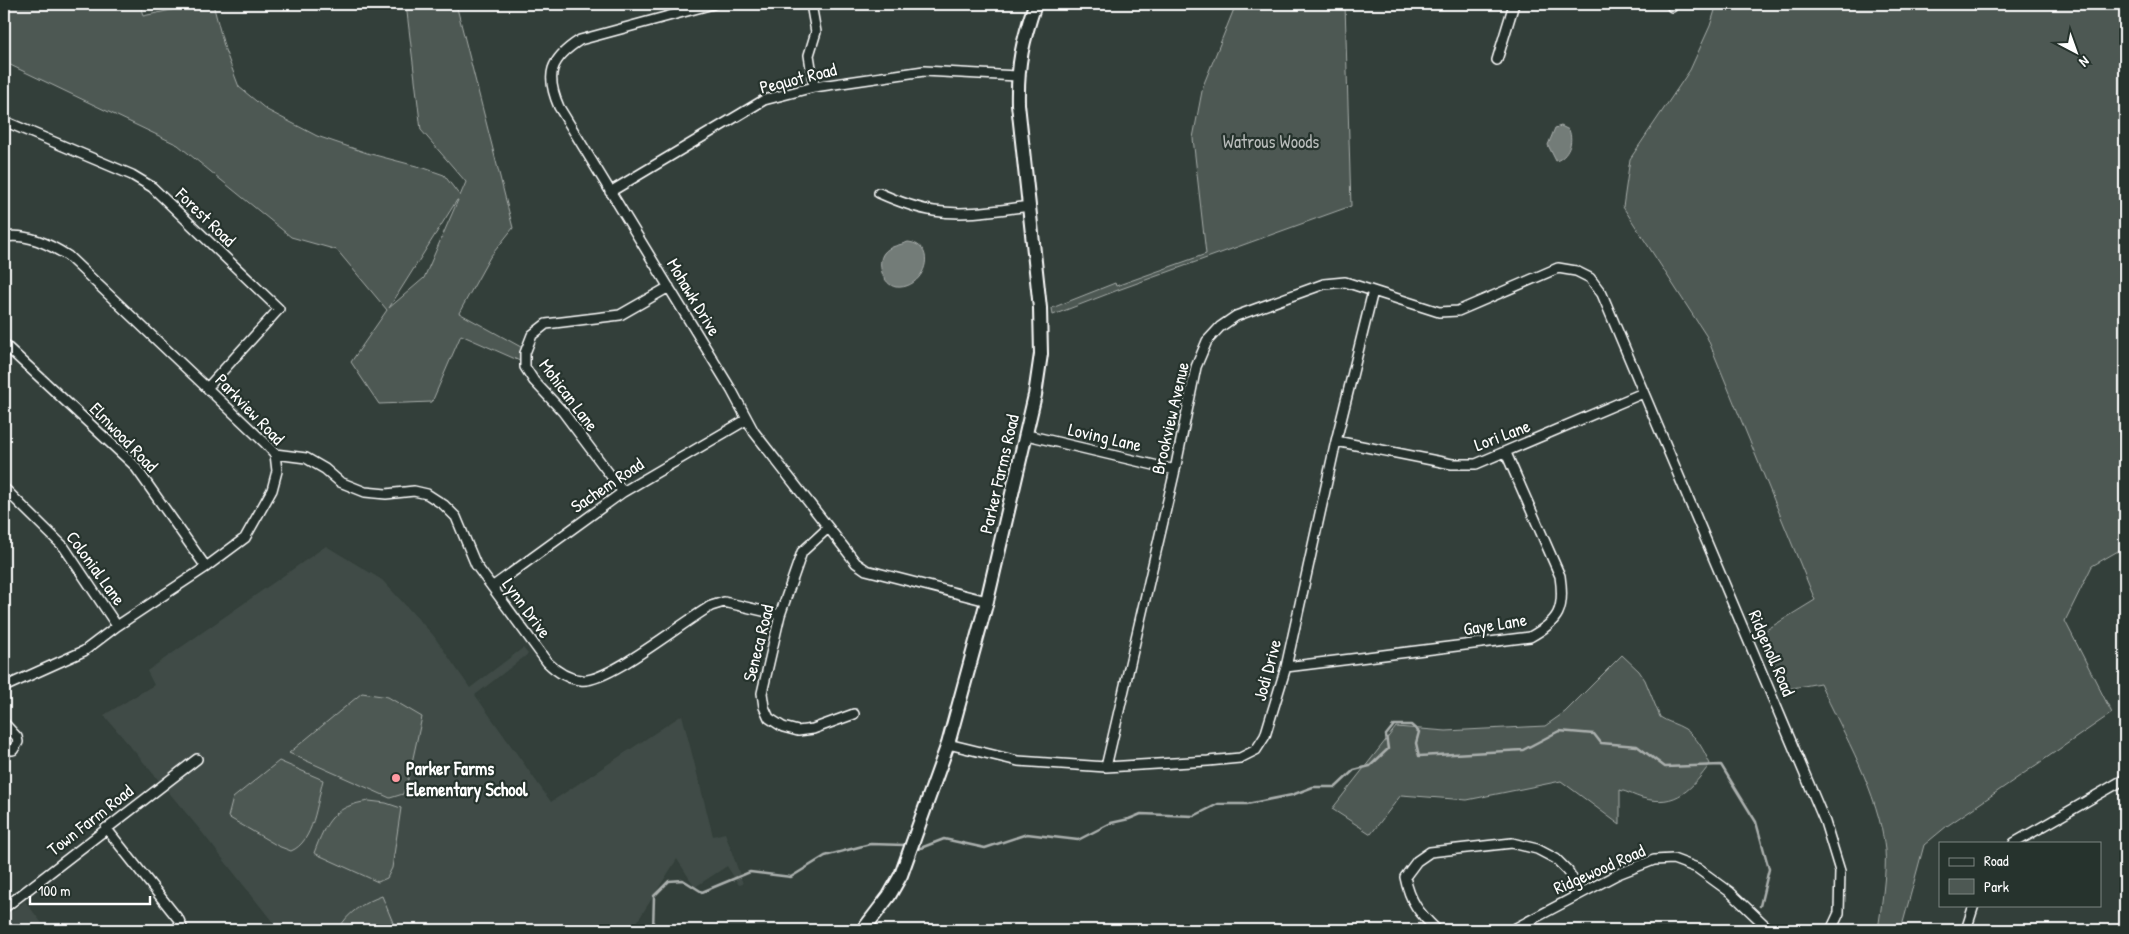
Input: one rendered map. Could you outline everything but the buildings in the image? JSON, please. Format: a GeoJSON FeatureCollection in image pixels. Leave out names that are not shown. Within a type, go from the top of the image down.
{"type":"FeatureCollection","features":[{"type":"Feature","properties":{"kind":"street","name":"Mohawk Drive"},"geometry":{"type":"LineString","coordinates":[[712,4],[580,40],[567,48],[557,59],[551,74],[551,89],[558,107],[669,287],[732,392],[746,420],[856,563],[866,570],[987,601]]}},
{"type":"Feature","properties":{"kind":"street"},"geometry":{"type":"LineString","coordinates":[[811,4],[816,32],[809,55],[814,87]]}},
{"type":"Feature","properties":{"kind":"street","name":"Parker Farms Road"},"geometry":{"type":"LineString","coordinates":[[864,930],[889,896],[901,875],[948,744],[987,601],[1027,435],[1037,385],[1042,334],[1017,76],[1022,46],[1036,4]]}},
{"type":"Feature","properties":{"kind":"street"},"geometry":{"type":"LineString","coordinates":[[1497,60],[1514,4]]}},
{"type":"Feature","properties":{"kind":"street","name":"Pequot Road"},"geometry":{"type":"LineString","coordinates":[[610,192],[764,100],[814,87],[924,71],[1017,76]]}},
{"type":"Feature","properties":{"kind":"street","name":"Forest Road"},"geometry":{"type":"LineString","coordinates":[[4,121],[132,175],[152,187],[279,309],[208,387]]}},
{"type":"Feature","properties":{"kind":"street"},"geometry":{"type":"LineString","coordinates":[[879,193],[904,204],[935,212],[975,213],[1030,206]]}},
{"type":"Feature","properties":{"kind":"street","name":"Parkview Road"},"geometry":{"type":"LineString","coordinates":[[4,236],[30,238],[49,245],[68,256],[208,387],[275,454],[277,471],[272,490],[258,518],[245,538],[206,567],[117,626],[84,651],[4,687]]}},
{"type":"Feature","properties":{"kind":"street","name":"Brookview Avenue"},"geometry":{"type":"LineString","coordinates":[[1106,766],[1175,470],[1196,367],[1207,341],[1220,327],[1236,316],[1324,284],[1345,282],[1439,312],[1458,311],[1558,268],[1576,271],[1590,278],[1602,294],[1644,393]]}},
{"type":"Feature","properties":{"kind":"street","name":"Mohican Lane"},"geometry":{"type":"LineString","coordinates":[[623,492],[563,412],[534,380],[525,367],[525,353],[532,335],[546,324],[620,315],[669,287]]}},
{"type":"Feature","properties":{"kind":"street","name":"Jodi Drive"},"geometry":{"type":"LineString","coordinates":[[948,744],[1018,761],[1106,766],[1240,758],[1256,750],[1265,736],[1286,667],[1336,441],[1372,291]]}},
{"type":"Feature","properties":{"kind":"street","name":"Elmwood Road"},"geometry":{"type":"LineString","coordinates":[[4,344],[134,466],[206,567]]}},
{"type":"Feature","properties":{"kind":"street","name":"Lori Lane"},"geometry":{"type":"LineString","coordinates":[[1336,441],[1452,464],[1476,464],[1506,453],[1644,393]]}},
{"type":"Feature","properties":{"kind":"street","name":"Ridgenoll Road"},"geometry":{"type":"LineString","coordinates":[[1644,393],[1699,520],[1718,570],[1758,659],[1825,822],[1840,871],[1839,913],[1830,930]]}},
{"type":"Feature","properties":{"kind":"street","name":"Sachem Road"},"geometry":{"type":"LineString","coordinates":[[492,587],[623,492],[746,420]]}},
{"type":"Feature","properties":{"kind":"street","name":"Loving Lane"},"geometry":{"type":"LineString","coordinates":[[1027,435],[1175,470]]}},
{"type":"Feature","properties":{"kind":"street","name":"Gaye Lane"},"geometry":{"type":"LineString","coordinates":[[1286,667],[1530,637],[1548,627],[1559,614],[1563,594],[1560,576],[1506,453]]}},
{"type":"Feature","properties":{"kind":"street","name":"Lynn Drive"},"geometry":{"type":"LineString","coordinates":[[275,454],[306,458],[325,468],[340,482],[365,492],[386,494],[414,491],[427,494],[444,504],[456,517],[476,565],[547,662],[557,671],[582,681],[609,673],[711,606],[724,602],[780,615]]}},
{"type":"Feature","properties":{"kind":"street","name":"Colonial Lane"},"geometry":{"type":"LineString","coordinates":[[4,488],[64,547],[117,626]]}},
{"type":"Feature","properties":{"kind":"street","name":"Seneca Road"},"geometry":{"type":"LineString","coordinates":[[828,528],[802,552],[780,615],[762,693],[764,707],[769,718],[782,727],[798,731],[813,729],[854,714]]}},
{"type":"Feature","properties":{"kind":"street"},"geometry":{"type":"LineString","coordinates":[[4,723],[17,737],[18,742],[13,750],[4,750]]}},
{"type":"Feature","properties":{"kind":"street","name":"Town Farm Road"},"geometry":{"type":"LineString","coordinates":[[4,908],[197,759]]}},
{"type":"Feature","properties":{"kind":"street"},"geometry":{"type":"LineString","coordinates":[[2016,842],[2125,779]]}},
{"type":"Feature","properties":{"kind":"street"},"geometry":{"type":"LineString","coordinates":[[106,828],[171,910],[183,930]]}},
{"type":"Feature","properties":{"kind":"street"},"geometry":{"type":"LineString","coordinates":[[1437,930],[1422,916],[1409,896],[1405,877],[1417,861],[1430,852],[1512,844],[1537,849],[1556,859],[1568,871],[1581,893]]}},
{"type":"Feature","properties":{"kind":"street","name":"Ridgewood Road"},"geometry":{"type":"LineString","coordinates":[[1512,930],[1618,874],[1654,860],[1673,859],[1697,868],[1730,892],[1770,930]]}},
{"type":"Feature","properties":{"kind":"street"},"geometry":{"type":"LineString","coordinates":[[1966,930],[1974,906]]}},
{"type":"Feature","properties":{"kind":"shaded area"},"geometry":{"type":"Polygon","coordinates":[[[1561,126],[1569,130],[1571,139],[1567,153],[1556,161],[1548,145],[1555,128],[1561,126]]]}},
{"type":"Feature","properties":{"kind":"shaded area"},"geometry":{"type":"Polygon","coordinates":[[[908,242],[918,245],[923,251],[925,258],[924,267],[921,275],[914,282],[906,286],[896,287],[884,278],[881,268],[882,257],[889,249],[908,242]]]}},
{"type":"Feature","properties":{"kind":"shaded area","name":"Parker Farms Elementary School"},"geometry":{"type":"Polygon","coordinates":[[[326,546],[382,580],[433,635],[470,688],[523,648],[528,654],[475,695],[551,802],[682,715],[713,836],[725,833],[743,884],[739,885],[727,866],[695,887],[677,859],[637,922],[636,930],[279,930],[197,826],[104,715],[154,685],[147,671],[326,546]]]}},
{"type":"Feature","properties":{"kind":"shaded area"},"geometry":{"type":"Polygon","coordinates":[[[25,901],[47,930],[4,930],[4,918],[25,901]]]}},
{"type":"Feature","properties":{"kind":"green space"},"geometry":{"type":"Polygon","coordinates":[[[4,4],[140,4],[143,16],[199,4],[213,4],[225,50],[239,87],[267,110],[317,136],[367,153],[444,175],[460,196],[466,182],[421,130],[406,4],[456,4],[513,228],[490,257],[459,313],[530,352],[529,365],[461,335],[432,402],[379,404],[351,362],[387,310],[337,250],[291,237],[178,145],[4,62],[4,4]],[[458,200],[389,308],[424,278],[458,200]]]}},
{"type":"Feature","properties":{"kind":"green space","name":"Watrous Woods"},"geometry":{"type":"Polygon","coordinates":[[[1236,4],[1345,4],[1351,206],[1053,315],[1052,308],[1115,283],[1116,286],[1206,254],[1193,138],[1203,86],[1236,4]]]}},
{"type":"Feature","properties":{"kind":"green space"},"geometry":{"type":"Polygon","coordinates":[[[1717,4],[2125,4],[2125,547],[2092,566],[2065,621],[2112,713],[1947,826],[1924,845],[1901,930],[1878,930],[1884,879],[1885,850],[1876,807],[1850,744],[1820,683],[1787,689],[1758,635],[1815,600],[1707,337],[1623,207],[1630,159],[1690,70],[1710,26],[1717,4]]]}},
{"type":"Feature","properties":{"kind":"green space"},"geometry":{"type":"Polygon","coordinates":[[[1622,655],[1639,671],[1645,680],[1660,717],[1682,727],[1694,736],[1710,764],[1697,781],[1682,794],[1665,800],[1654,800],[1620,790],[1620,825],[1561,781],[1467,800],[1401,795],[1371,834],[1332,809],[1396,727],[1446,731],[1545,726],[1565,712],[1622,655]]]}},
{"type":"Feature","properties":{"kind":"green space"},"geometry":{"type":"Polygon","coordinates":[[[362,693],[388,697],[422,717],[409,776],[403,794],[390,798],[289,753],[362,693]]]}},
{"type":"Feature","properties":{"kind":"green space"},"geometry":{"type":"Polygon","coordinates":[[[279,761],[323,780],[310,830],[299,846],[291,851],[278,846],[228,817],[233,798],[279,761]]]}},
{"type":"Feature","properties":{"kind":"green space"},"geometry":{"type":"Polygon","coordinates":[[[369,801],[386,803],[401,808],[392,868],[387,878],[378,882],[314,853],[327,824],[339,811],[357,803],[369,801]]]}},
{"type":"Feature","properties":{"kind":"green space"},"geometry":{"type":"Polygon","coordinates":[[[382,896],[396,930],[338,930],[346,918],[357,909],[382,896]]]}},
{"type":"Feature","properties":{"kind":"waterway"},"geometry":{"type":"LineString","coordinates":[[918,849],[944,839],[985,848],[1027,834],[1078,840],[1111,823],[1141,814],[1194,816],[1218,804],[1247,804],[1292,795],[1313,787],[1336,787],[1354,770],[1370,766],[1388,749],[1386,735],[1394,725],[1411,725],[1419,732],[1416,743],[1419,756],[1523,750],[1559,731],[1594,734],[1601,743],[1637,746],[1665,767],[1721,765],[1756,822],[1769,869],[1760,906]]}},
{"type":"Feature","properties":{"kind":"waterway"},"geometry":{"type":"LineString","coordinates":[[653,930],[654,896],[669,881],[683,880],[702,892],[750,872],[791,877],[825,856],[870,844],[905,845]]}},
{"type":"Feature","properties":{"kind":"place","name":"Parker Farms Elementary School"},"geometry":{"type":"Point","coordinates":[396,778]}}]}
